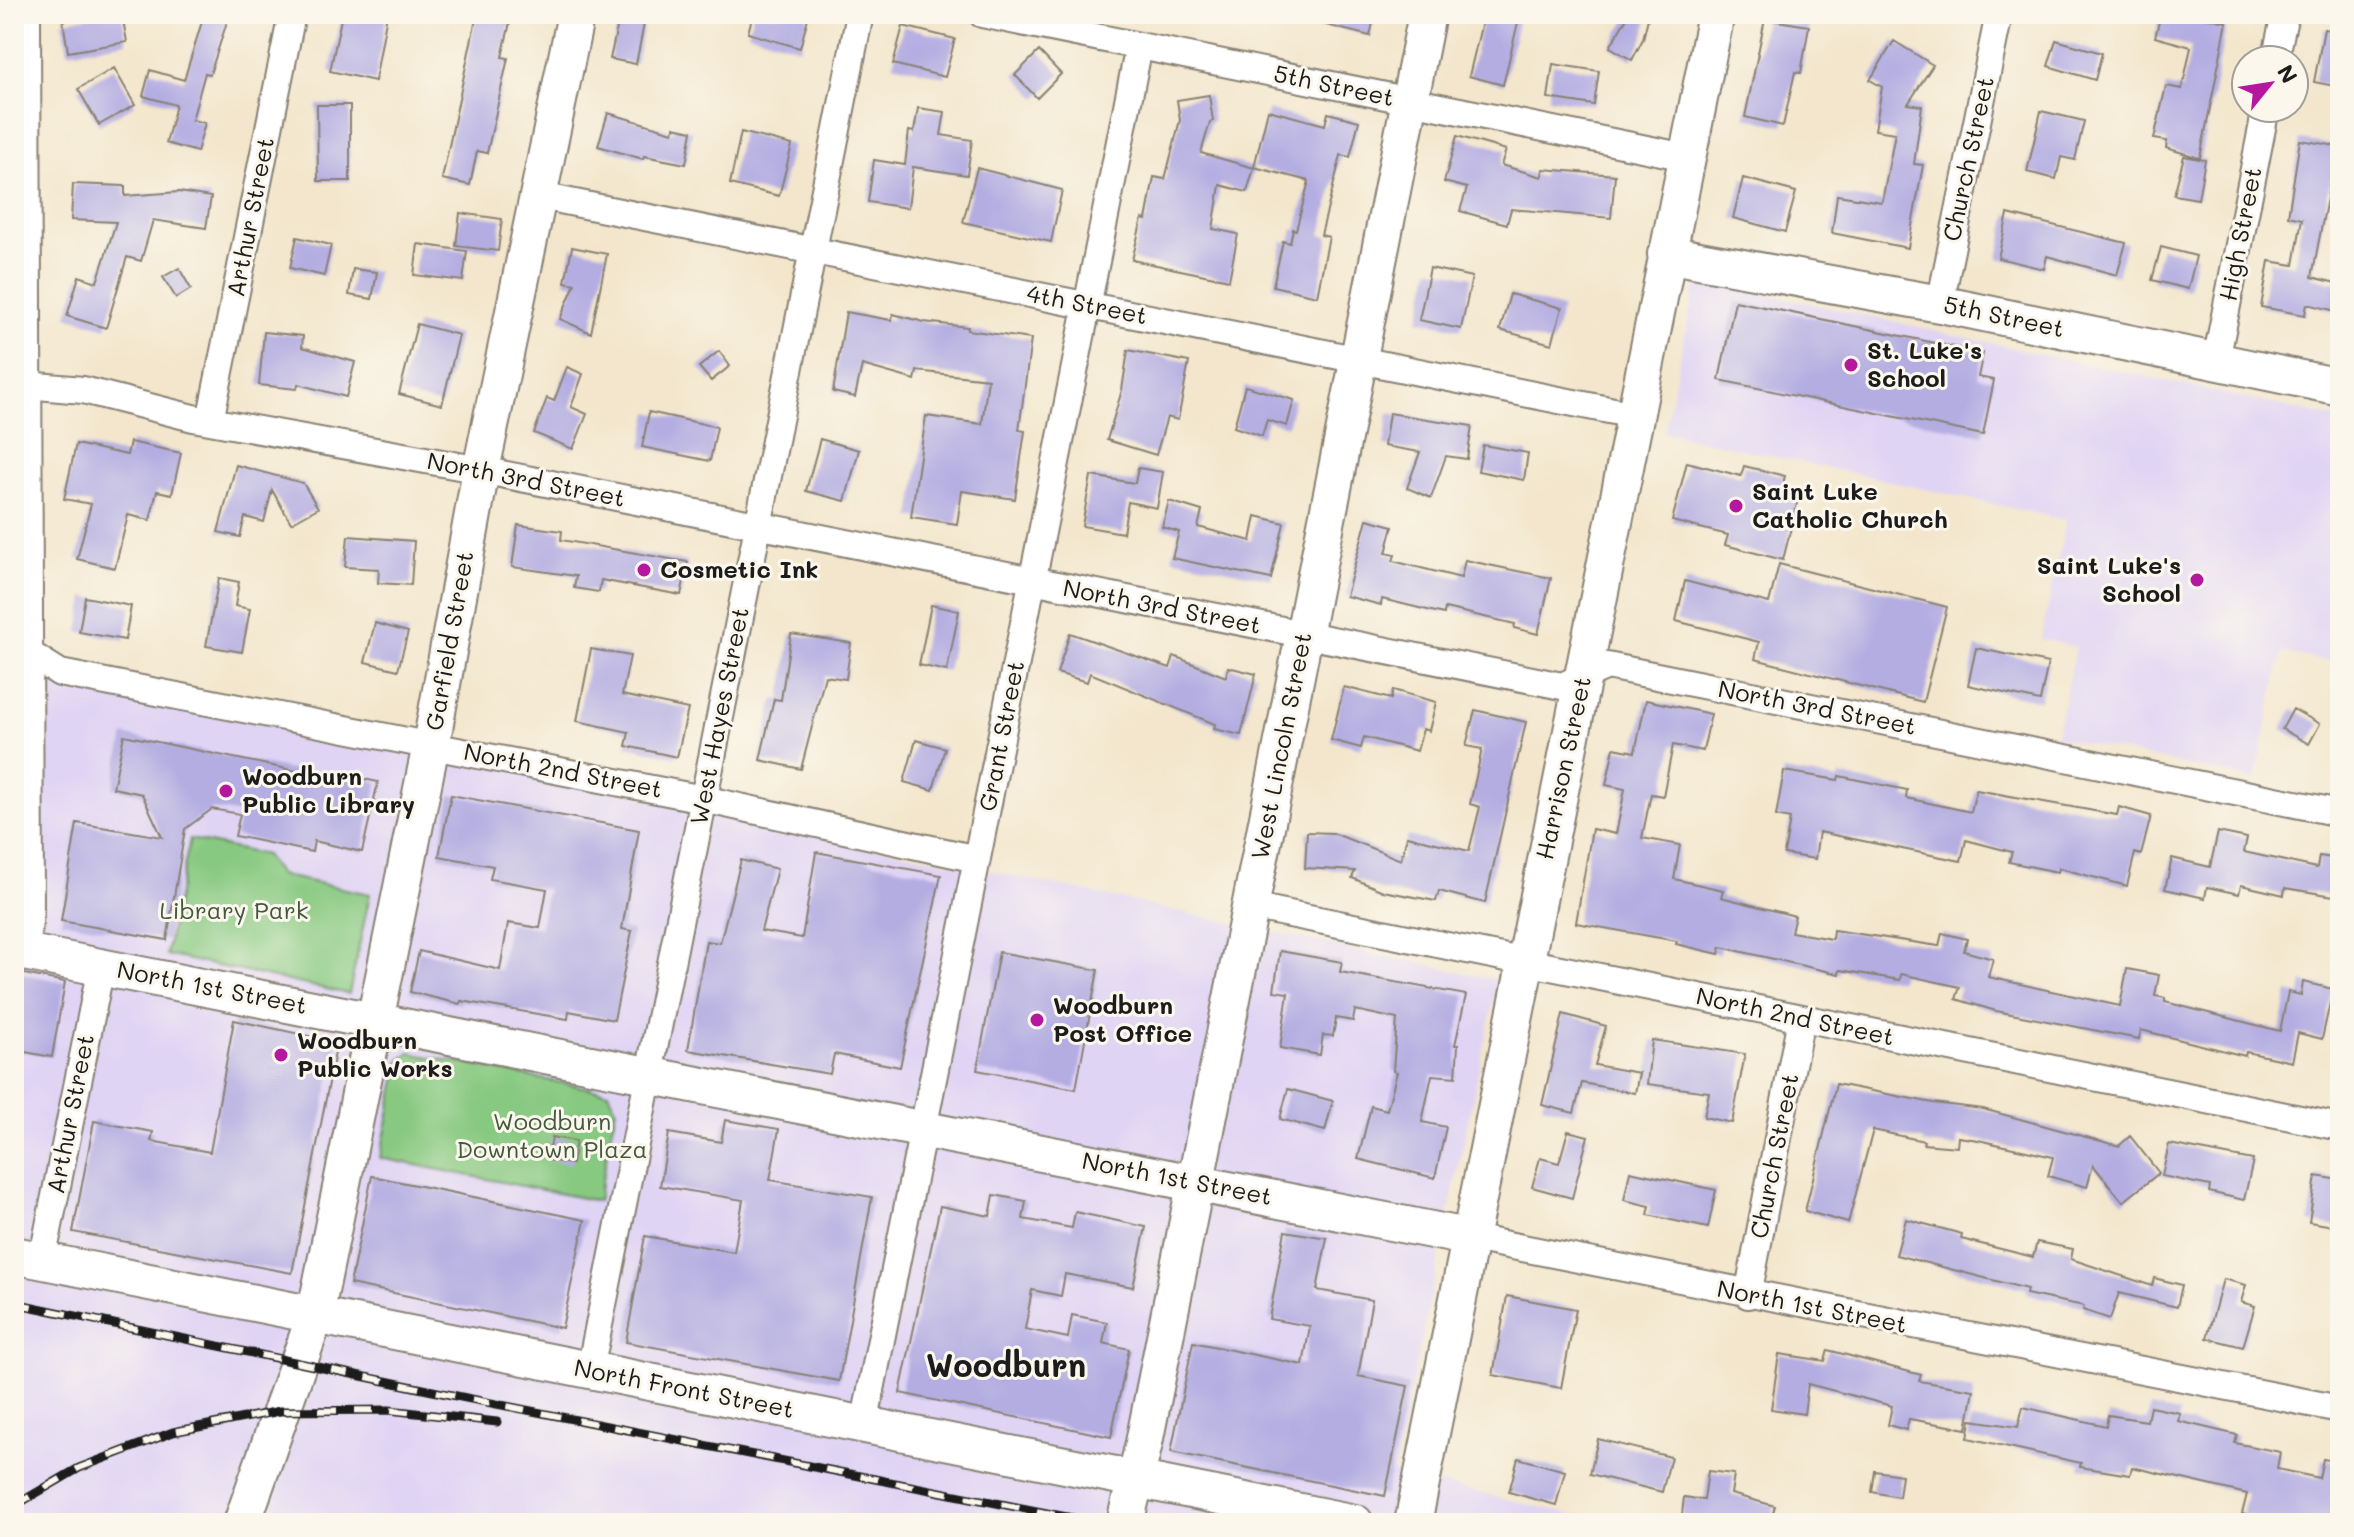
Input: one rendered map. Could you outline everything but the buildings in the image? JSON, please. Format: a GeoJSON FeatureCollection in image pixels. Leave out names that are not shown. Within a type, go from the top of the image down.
{"type":"FeatureCollection","features":[{"type":"Feature","properties":{"kind":"street"},"geometry":{"type":"LineString","coordinates":[[19,951],[30,914],[21,649],[26,385],[20,340],[27,14]]}},
{"type":"Feature","properties":{"kind":"street","name":"Arthur Street"},"geometry":{"type":"LineString","coordinates":[[210,421],[292,14]]}},
{"type":"Feature","properties":{"kind":"street","name":"Garfield Street"},"geometry":{"type":"LineString","coordinates":[[242,1523],[315,1316],[431,745],[481,470],[576,14]]}},
{"type":"Feature","properties":{"kind":"street","name":"West Hayes Street"},"geometry":{"type":"LineString","coordinates":[[590,1370],[860,14]]}},
{"type":"Feature","properties":{"kind":"street","name":"5th Street"},"geometry":{"type":"LineString","coordinates":[[982,14],[1686,157]]}},
{"type":"Feature","properties":{"kind":"street","name":"West Lincoln Street"},"geometry":{"type":"LineString","coordinates":[[1125,1523],[1427,14]]}},
{"type":"Feature","properties":{"kind":"street","name":"Harrison Street"},"geometry":{"type":"LineString","coordinates":[[1413,1523],[1716,14]]}},
{"type":"Feature","properties":{"kind":"street","name":"Church Street"},"geometry":{"type":"LineString","coordinates":[[1940,304],[1999,14]]}},
{"type":"Feature","properties":{"kind":"street"},"geometry":{"type":"LineString","coordinates":[[2278,44],[2285,14]]}},
{"type":"Feature","properties":{"kind":"street","name":"Grant Street"},"geometry":{"type":"LineString","coordinates":[[864,1425],[1139,46]]}},
{"type":"Feature","properties":{"kind":"street","name":"High Street"},"geometry":{"type":"LineString","coordinates":[[2216,361],[2263,124]]}},
{"type":"Feature","properties":{"kind":"street","name":"4th Street"},"geometry":{"type":"LineString","coordinates":[[540,196],[1634,415]]}},
{"type":"Feature","properties":{"kind":"street","name":"5th Street"},"geometry":{"type":"LineString","coordinates":[[1666,254],[1940,304],[2340,387]]}},
{"type":"Feature","properties":{"kind":"street","name":"North 3rd Street"},"geometry":{"type":"LineString","coordinates":[[26,385],[83,390],[210,421],[481,470],[1562,686],[1607,666],[2340,813]]}},
{"type":"Feature","properties":{"kind":"street","name":"North 2nd Street"},"geometry":{"type":"LineString","coordinates":[[21,649],[60,673],[703,799],[977,859]]}},
{"type":"Feature","properties":{"kind":"street","name":"North 2nd Street"},"geometry":{"type":"LineString","coordinates":[[1250,906],[2340,1127]]}},
{"type":"Feature","properties":{"kind":"street","name":"North 1st Street"},"geometry":{"type":"LineString","coordinates":[[19,951],[923,1127],[1748,1295],[2340,1409]]}},
{"type":"Feature","properties":{"kind":"street","name":"Arthur Street"},"geometry":{"type":"LineString","coordinates":[[28,1258],[101,967]]}},
{"type":"Feature","properties":{"kind":"street","name":"Church Street"},"geometry":{"type":"LineString","coordinates":[[1748,1295],[1801,1018]]}},
{"type":"Feature","properties":{"kind":"street","name":"North Front Street"},"geometry":{"type":"LineString","coordinates":[[28,1258],[1355,1523]]}},
{"type":"Feature","properties":{"kind":"shaded area","name":"Saint Luke's School"},"geometry":{"type":"Polygon","coordinates":[[[1697,279],[2340,419],[2340,664],[2282,652],[2255,780],[2056,737],[2076,647],[2041,639],[2066,520],[1664,432],[1697,279]]]}},
{"type":"Feature","properties":{"kind":"shaded area"},"geometry":{"type":"Polygon","coordinates":[[[14,662],[1498,980],[1393,1473],[1609,1523],[14,1523],[14,662]]]}},
{"type":"Feature","properties":{"kind":"green space","name":"Library Park"},"geometry":{"type":"Polygon","coordinates":[[[190,839],[265,855],[279,875],[370,894],[349,994],[166,955],[190,839]]]}},
{"type":"Feature","properties":{"kind":"green space","name":"Woodburn Downtown Plaza"},"geometry":{"type":"Polygon","coordinates":[[[410,1053],[608,1092],[616,1108],[598,1201],[380,1158],[400,1060],[410,1053]]]}},
{"type":"Feature","properties":{"kind":"railway"},"geometry":{"type":"LineString","coordinates":[[14,1303],[466,1398],[1097,1523]]}},
{"type":"Feature","properties":{"kind":"railway"},"geometry":{"type":"LineString","coordinates":[[14,1506],[79,1468],[173,1432],[280,1411],[389,1410],[497,1422]]}},
{"type":"Feature","properties":{"kind":"place","name":"St. Luke's School"},"geometry":{"type":"Point","coordinates":[1851,365]}},
{"type":"Feature","properties":{"kind":"place","name":"Saint Luke Catholic Church"},"geometry":{"type":"Point","coordinates":[1736,506]}},
{"type":"Feature","properties":{"kind":"place","name":"Cosmetic Ink"},"geometry":{"type":"Point","coordinates":[644,570]}},
{"type":"Feature","properties":{"kind":"place","name":"Saint Luke's School"},"geometry":{"type":"Point","coordinates":[2197,580]}},
{"type":"Feature","properties":{"kind":"place","name":"Woodburn Public Library"},"geometry":{"type":"Point","coordinates":[226,791]}},
{"type":"Feature","properties":{"kind":"place","name":"Woodburn Post Office"},"geometry":{"type":"Point","coordinates":[1037,1020]}},
{"type":"Feature","properties":{"kind":"place","name":"Woodburn Public Works"},"geometry":{"type":"Point","coordinates":[281,1055]}},
{"type":"Feature","properties":{"kind":"district","name":"Woodburn"},"geometry":{"type":"Point","coordinates":[1006,1366]}}]}
